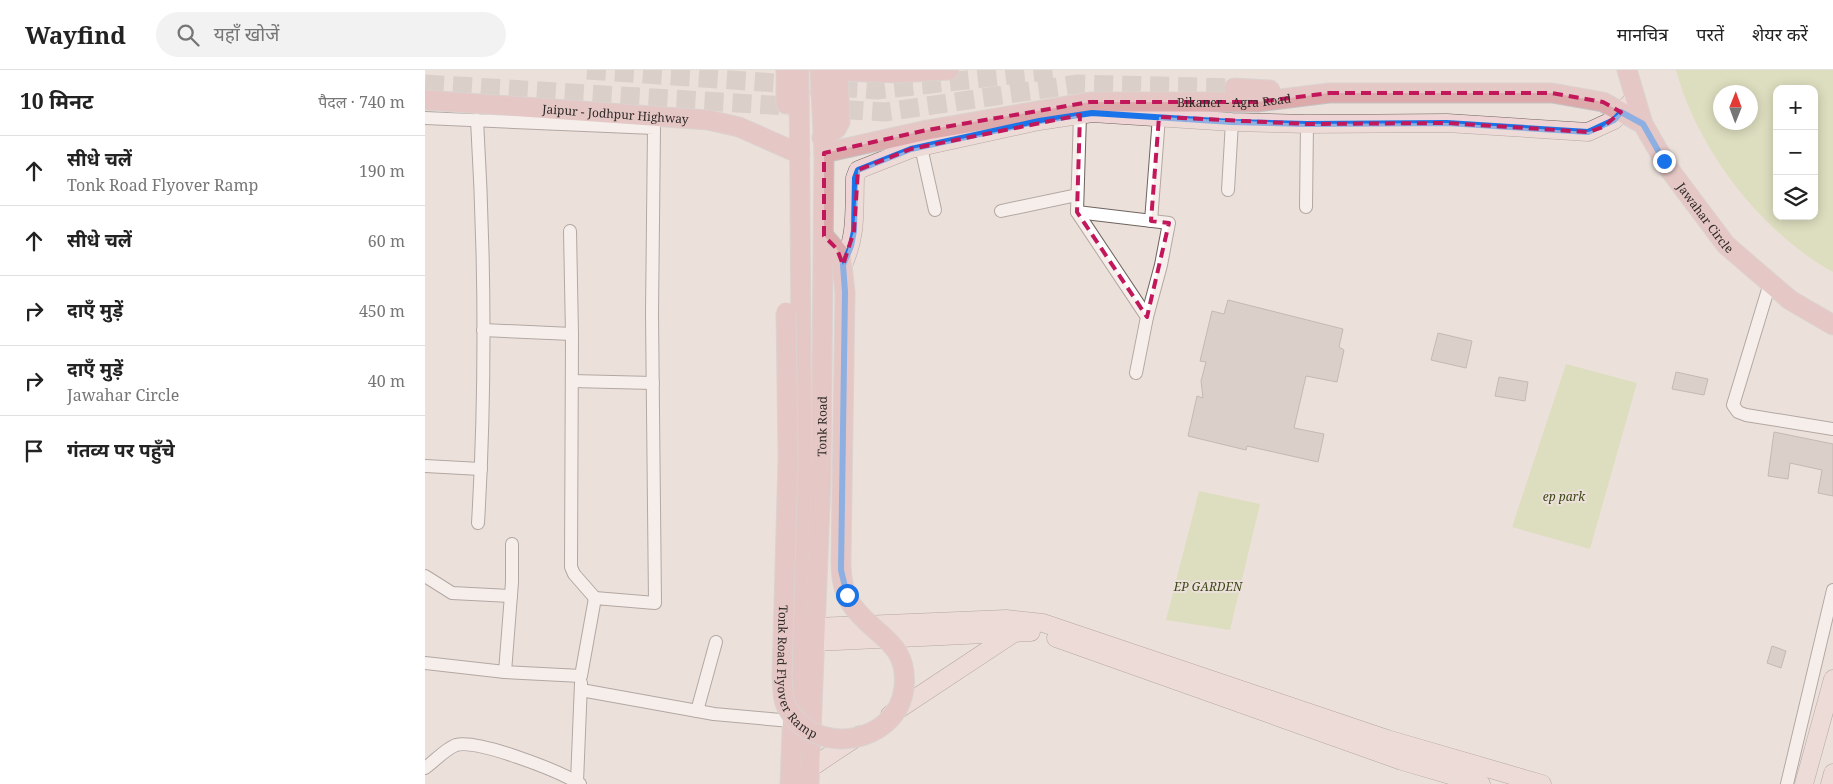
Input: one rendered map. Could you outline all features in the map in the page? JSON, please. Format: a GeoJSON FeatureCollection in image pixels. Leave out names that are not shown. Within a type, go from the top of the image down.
{"type":"FeatureCollection","features":[{"type":"Feature","properties":{"kind":"main road"},"geometry":{"type":"LineString","coordinates":[[786,70],[787,116],[789,122],[799,133]]}},
{"type":"Feature","properties":{"kind":"main road","name":"Tonk Road"},"geometry":{"type":"LineString","coordinates":[[790,784],[802,477],[799,70]]}},
{"type":"Feature","properties":{"kind":"main road","name":"Tonk Road"},"geometry":{"type":"LineString","coordinates":[[809,776],[821,480],[824,236],[820,70]]}},
{"type":"Feature","properties":{"kind":"main road"},"geometry":{"type":"LineString","coordinates":[[823,145],[839,124],[838,70],[897,73],[949,70]]}},
{"type":"Feature","properties":{"kind":"main road","name":"Jawahar Circle"},"geometry":{"type":"LineString","coordinates":[[1627,70],[1643,124],[1669,169],[1726,245],[1790,300],[1833,325]]}},
{"type":"Feature","properties":{"kind":"main road"},"geometry":{"type":"LineString","coordinates":[[1234,88],[1329,93]]}},
{"type":"Feature","properties":{"kind":"main road","name":"Bikaner - Agra Road"},"geometry":{"type":"LineString","coordinates":[[823,145],[927,130],[1090,102],[1257,102],[1329,93],[1552,93],[1603,102],[1643,124]]}},
{"type":"Feature","properties":{"kind":"main road","name":"Jaipur - Jodhpur Highway"},"geometry":{"type":"LineString","coordinates":[[425,100],[708,120],[739,127],[800,154]]}},
{"type":"Feature","properties":{"kind":"main road","name":"Tonk Road Flyover Ramp"},"geometry":{"type":"LineString","coordinates":[[801,284],[790,300],[786,312],[788,458],[782,676],[785,701],[793,716],[816,734],[839,740],[861,738],[876,729],[894,714],[904,690],[904,676],[899,653],[893,644],[852,604],[843,583],[841,552],[845,292],[843,265],[837,249],[824,236]]}},
{"type":"Feature","properties":{"kind":"street"},"geometry":{"type":"LineString","coordinates":[[843,265],[851,246],[854,231],[855,178],[858,170],[921,147],[1039,121],[1092,113],[1232,122],[1307,124],[1447,123],[1588,132],[1614,120],[1635,99]]}},
{"type":"Feature","properties":{"kind":"street"},"geometry":{"type":"LineString","coordinates":[[1080,115],[1077,212],[1147,317]]}},
{"type":"Feature","properties":{"kind":"street"},"geometry":{"type":"LineString","coordinates":[[1151,221],[1159,117]]}},
{"type":"Feature","properties":{"kind":"street"},"geometry":{"type":"LineString","coordinates":[[425,118],[654,128],[653,383],[655,603],[595,598],[571,568],[572,334],[569,231]]}},
{"type":"Feature","properties":{"kind":"street"},"geometry":{"type":"LineString","coordinates":[[477,120],[482,230],[483,330],[481,469],[478,522]]}},
{"type":"Feature","properties":{"kind":"street"},"geometry":{"type":"LineString","coordinates":[[1228,190],[1232,122]]}},
{"type":"Feature","properties":{"kind":"street"},"geometry":{"type":"LineString","coordinates":[[1306,207],[1307,124]]}},
{"type":"Feature","properties":{"kind":"street"},"geometry":{"type":"LineString","coordinates":[[921,147],[935,210]]}},
{"type":"Feature","properties":{"kind":"street"},"geometry":{"type":"LineString","coordinates":[[1001,211],[1077,195]]}},
{"type":"Feature","properties":{"kind":"street"},"geometry":{"type":"LineString","coordinates":[[1077,212],[1169,223],[1161,265],[1147,317],[1137,373]]}},
{"type":"Feature","properties":{"kind":"street"},"geometry":{"type":"LineString","coordinates":[[1770,283],[1733,405],[1737,412],[1745,415],[1833,429]]}},
{"type":"Feature","properties":{"kind":"street"},"geometry":{"type":"LineString","coordinates":[[483,330],[572,334]]}},
{"type":"Feature","properties":{"kind":"street"},"geometry":{"type":"LineString","coordinates":[[572,381],[653,383]]}},
{"type":"Feature","properties":{"kind":"street"},"geometry":{"type":"LineString","coordinates":[[425,466],[481,469]]}},
{"type":"Feature","properties":{"kind":"street"},"geometry":{"type":"LineString","coordinates":[[505,672],[511,596],[512,544]]}},
{"type":"Feature","properties":{"kind":"street"},"geometry":{"type":"LineString","coordinates":[[425,576],[452,593],[511,596]]}},
{"type":"Feature","properties":{"kind":"street"},"geometry":{"type":"LineString","coordinates":[[1787,784],[1833,590]]}},
{"type":"Feature","properties":{"kind":"street"},"geometry":{"type":"LineString","coordinates":[[425,768],[455,746],[469,744],[492,749],[578,783],[581,676],[595,598]]}},
{"type":"Feature","properties":{"kind":"street"},"geometry":{"type":"LineString","coordinates":[[815,634],[1006,619],[1043,623],[1387,739],[1542,784]]}},
{"type":"Feature","properties":{"kind":"street"},"geometry":{"type":"LineString","coordinates":[[809,776],[1017,631]]}},
{"type":"Feature","properties":{"kind":"street"},"geometry":{"type":"LineString","coordinates":[[815,634],[1039,632],[1402,761],[1481,784]]}},
{"type":"Feature","properties":{"kind":"street"},"geometry":{"type":"LineString","coordinates":[[697,711],[716,642]]}},
{"type":"Feature","properties":{"kind":"street"},"geometry":{"type":"LineString","coordinates":[[425,663],[505,672],[581,676]]}},
{"type":"Feature","properties":{"kind":"street"},"geometry":{"type":"LineString","coordinates":[[1804,784],[1833,679]]}},
{"type":"Feature","properties":{"kind":"street"},"geometry":{"type":"LineString","coordinates":[[581,690],[697,711],[791,721]]}},
{"type":"Feature","properties":{"kind":"street"},"geometry":{"type":"LineString","coordinates":[[1830,784],[1833,773]]}},
{"type":"Feature","properties":{"kind":"highlighted area"},"geometry":{"type":"Polygon","coordinates":[[[1329,93],[1552,93],[1603,102],[1621,112],[1603,127],[1588,132],[1447,123],[1307,124],[1159,117],[1151,221],[1169,223],[1147,317],[1077,212],[1080,115],[911,149],[858,170],[854,231],[843,265],[837,249],[824,236],[824,153],[927,130],[1090,102],[1257,102],[1329,93]]]}},
{"type":"Feature","properties":{"kind":"green space"},"geometry":{"type":"Polygon","coordinates":[[[1676,70],[1833,70],[1833,272],[1806,255],[1781,235],[1757,211],[1735,186],[1699,129],[1686,100],[1676,70]]]}},
{"type":"Feature","properties":{"kind":"green space","name":"ep park"},"geometry":{"type":"Polygon","coordinates":[[[1566,364],[1637,383],[1590,549],[1512,527],[1566,364]]]}},
{"type":"Feature","properties":{"kind":"green space","name":"EP GARDEN"},"geometry":{"type":"Polygon","coordinates":[[[1199,491],[1260,504],[1230,630],[1166,620],[1199,491]]]}},
{"type":"Feature","properties":{"kind":"building"},"geometry":{"type":"Polygon","coordinates":[[[1228,300],[1343,329],[1339,347],[1344,350],[1337,382],[1306,376],[1294,428],[1324,434],[1318,462],[1247,446],[1246,450],[1188,436],[1197,396],[1203,398],[1201,381],[1206,362],[1200,361],[1212,311],[1224,314],[1228,300]]]}},
{"type":"Feature","properties":{"kind":"building"},"geometry":{"type":"Polygon","coordinates":[[[1438,333],[1472,341],[1466,368],[1431,360],[1438,333]]]}},
{"type":"Feature","properties":{"kind":"building"},"geometry":{"type":"Polygon","coordinates":[[[1676,372],[1708,379],[1704,395],[1672,389],[1676,372]]]}},
{"type":"Feature","properties":{"kind":"building"},"geometry":{"type":"Polygon","coordinates":[[[1499,377],[1528,382],[1525,401],[1495,396],[1499,377]]]}},
{"type":"Feature","properties":{"kind":"building"},"geometry":{"type":"Polygon","coordinates":[[[1774,432],[1833,444],[1833,496],[1818,493],[1822,470],[1790,463],[1788,479],[1768,476],[1774,432]]]}},
{"type":"Feature","properties":{"kind":"building"},"geometry":{"type":"Polygon","coordinates":[[[1772,646],[1786,651],[1781,668],[1767,663],[1772,646]]]}},
{"type":"Feature","properties":{"kind":"tunnel"},"geometry":{"type":"LineString","coordinates":[[587,70],[877,90],[1055,70]]}},
{"type":"Feature","properties":{"kind":"tunnel"},"geometry":{"type":"LineString","coordinates":[[425,84],[885,112],[1078,84],[1234,88]]}},
{"type":"Feature","properties":{"kind":"route"},"geometry":{"type":"LineString","coordinates":[[847,595],[841,570],[845,292],[843,265],[851,246],[854,231],[855,178],[858,170],[911,149],[1039,121],[1092,113],[1232,122],[1307,124],[1447,123],[1588,132],[1603,127],[1614,120],[1621,112],[1643,124],[1664,161]]}}]}
